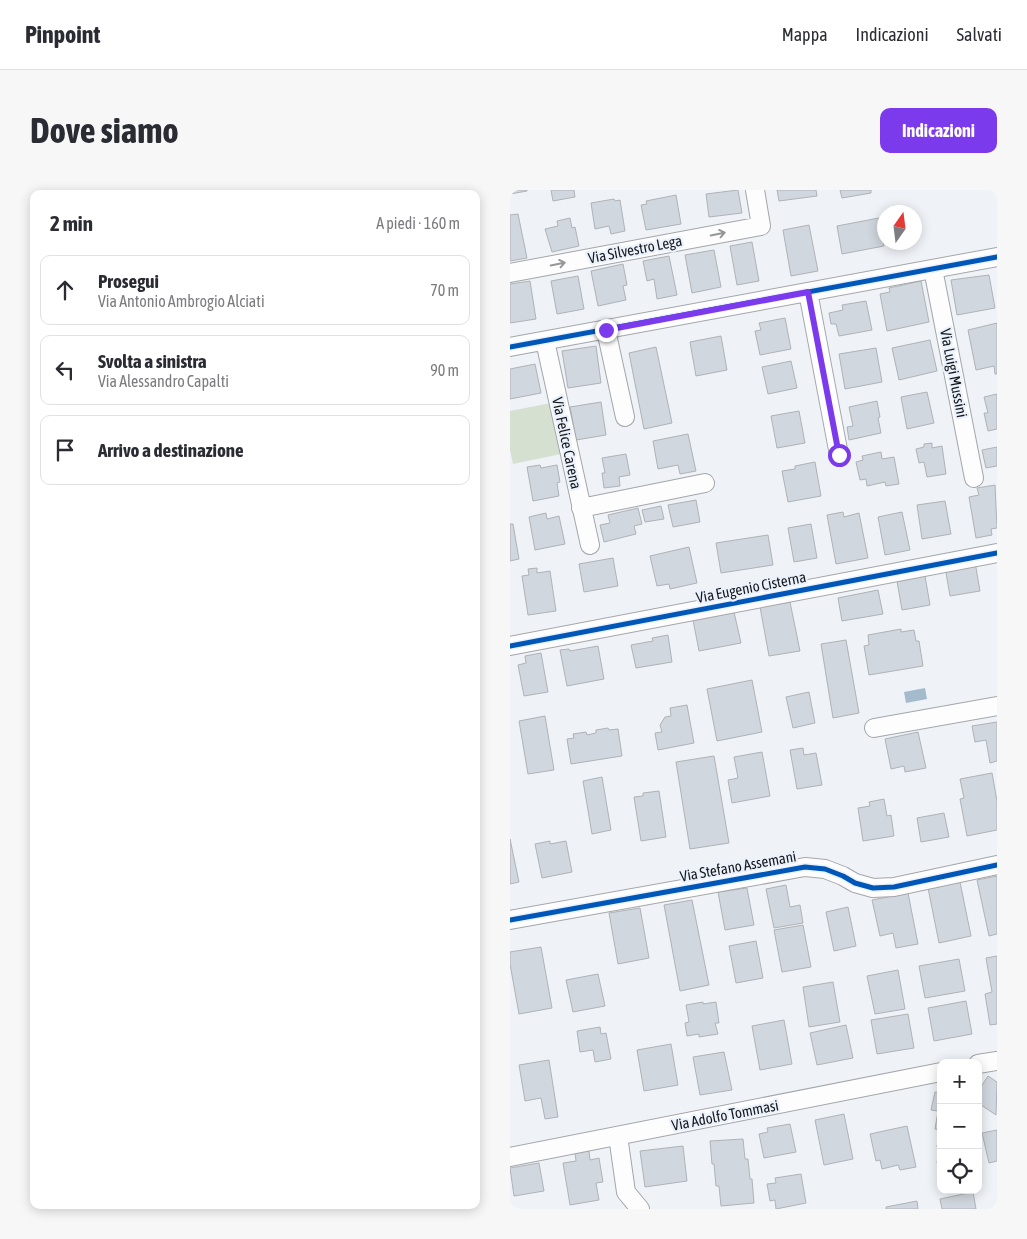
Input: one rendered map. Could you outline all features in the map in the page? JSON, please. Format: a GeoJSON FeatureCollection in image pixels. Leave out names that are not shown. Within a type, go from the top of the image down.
{"type":"FeatureCollection","features":[{"type":"Feature","properties":{"kind":"street","name":"Via Silvestro Lega"},"geometry":{"type":"LineString","coordinates":[[510,273],[761,226],[755,190]]}},
{"type":"Feature","properties":{"kind":"street"},"geometry":{"type":"LineString","coordinates":[[510,347],[997,258]]}},
{"type":"Feature","properties":{"kind":"street","name":"Via Luigi Mussini"},"geometry":{"type":"LineString","coordinates":[[933,269],[974,478]]}},
{"type":"Feature","properties":{"kind":"street"},"geometry":{"type":"LineString","coordinates":[[808,292],[839,455]]}},
{"type":"Feature","properties":{"kind":"street"},"geometry":{"type":"LineString","coordinates":[[606,330],[625,416]]}},
{"type":"Feature","properties":{"kind":"street","name":"Via Felice Carena"},"geometry":{"type":"LineString","coordinates":[[545,341],[590,545]]}},
{"type":"Feature","properties":{"kind":"street"},"geometry":{"type":"LineString","coordinates":[[581,508],[705,483]]}},
{"type":"Feature","properties":{"kind":"street","name":"Via Eugenio Cisterna"},"geometry":{"type":"LineString","coordinates":[[510,646],[997,553]]}},
{"type":"Feature","properties":{"kind":"street"},"geometry":{"type":"LineString","coordinates":[[874,728],[997,706]]}},
{"type":"Feature","properties":{"kind":"street","name":"Via Stefano Assemani"},"geometry":{"type":"LineString","coordinates":[[510,920],[805,867],[825,869],[855,883],[873,888],[894,887],[997,865]]}},
{"type":"Feature","properties":{"kind":"street"},"geometry":{"type":"LineString","coordinates":[[982,1063],[997,1061]]}},
{"type":"Feature","properties":{"kind":"street","name":"Via Adolfo Tommasi"},"geometry":{"type":"LineString","coordinates":[[510,1157],[937,1073]]}},
{"type":"Feature","properties":{"kind":"street"},"geometry":{"type":"LineString","coordinates":[[618,1136],[626,1192],[640,1209]]}},
{"type":"Feature","properties":{"kind":"green space"},"geometry":{"type":"Polygon","coordinates":[[[556,402],[566,453],[513,464],[510,450],[510,411],[556,402]]]}},
{"type":"Feature","properties":{"kind":"water"},"geometry":{"type":"Polygon","coordinates":[[[925,688],[927,699],[906,703],[904,692],[925,688]]]}},
{"type":"Feature","properties":{"kind":"building"},"geometry":{"type":"Polygon","coordinates":[[[510,190],[527,190],[527,191],[510,194],[510,190]]]}},
{"type":"Feature","properties":{"kind":"building"},"geometry":{"type":"Polygon","coordinates":[[[551,190],[574,190],[575,197],[553,201],[551,190]]]}},
{"type":"Feature","properties":{"kind":"building"},"geometry":{"type":"Polygon","coordinates":[[[738,190],[742,213],[709,217],[706,194],[738,190]]]}},
{"type":"Feature","properties":{"kind":"building"},"geometry":{"type":"Polygon","coordinates":[[[777,190],[816,190],[817,196],[779,201],[777,190]]]}},
{"type":"Feature","properties":{"kind":"building"},"geometry":{"type":"Polygon","coordinates":[[[840,190],[871,190],[871,193],[842,198],[840,190]]]}},
{"type":"Feature","properties":{"kind":"building"},"geometry":{"type":"Polygon","coordinates":[[[676,195],[681,224],[646,230],[641,205],[647,204],[646,201],[676,195]]]}},
{"type":"Feature","properties":{"kind":"building"},"geometry":{"type":"Polygon","coordinates":[[[614,199],[615,201],[620,200],[625,231],[611,234],[609,226],[595,229],[591,203],[614,199]]]}},
{"type":"Feature","properties":{"kind":"building"},"geometry":{"type":"Polygon","coordinates":[[[518,214],[527,258],[510,261],[510,215],[518,214]]]}},
{"type":"Feature","properties":{"kind":"building"},"geometry":{"type":"Polygon","coordinates":[[[570,218],[572,228],[575,227],[579,246],[552,252],[545,229],[558,226],[557,221],[570,218]]]}},
{"type":"Feature","properties":{"kind":"building"},"geometry":{"type":"Polygon","coordinates":[[[877,218],[877,247],[842,254],[837,226],[877,218]]]}},
{"type":"Feature","properties":{"kind":"building"},"geometry":{"type":"Polygon","coordinates":[[[809,225],[818,271],[791,276],[783,230],[809,225]]]}},
{"type":"Feature","properties":{"kind":"building"},"geometry":{"type":"Polygon","coordinates":[[[752,242],[759,281],[737,285],[730,246],[752,242]]]}},
{"type":"Feature","properties":{"kind":"building"},"geometry":{"type":"Polygon","coordinates":[[[714,250],[721,287],[692,293],[685,255],[714,250]]]}},
{"type":"Feature","properties":{"kind":"building"},"geometry":{"type":"Polygon","coordinates":[[[669,256],[677,295],[657,299],[654,279],[647,281],[643,261],[669,256]]]}},
{"type":"Feature","properties":{"kind":"building"},"geometry":{"type":"Polygon","coordinates":[[[623,264],[627,285],[623,286],[626,300],[598,306],[591,271],[623,264]]]}},
{"type":"Feature","properties":{"kind":"building"},"geometry":{"type":"Polygon","coordinates":[[[989,275],[995,308],[957,315],[951,280],[989,275]]]}},
{"type":"Feature","properties":{"kind":"building"},"geometry":{"type":"Polygon","coordinates":[[[578,276],[584,309],[557,314],[551,281],[578,276]]]}},
{"type":"Feature","properties":{"kind":"building"},"geometry":{"type":"Polygon","coordinates":[[[530,281],[536,319],[510,323],[510,284],[530,281]]]}},
{"type":"Feature","properties":{"kind":"building"},"geometry":{"type":"Polygon","coordinates":[[[921,281],[929,322],[887,331],[880,294],[890,292],[889,288],[921,281]]]}},
{"type":"Feature","properties":{"kind":"building"},"geometry":{"type":"Polygon","coordinates":[[[866,301],[872,330],[839,336],[836,324],[831,324],[829,313],[843,310],[842,305],[866,301]]]}},
{"type":"Feature","properties":{"kind":"building"},"geometry":{"type":"Polygon","coordinates":[[[785,318],[791,349],[760,355],[755,331],[761,330],[759,323],[785,318]]]}},
{"type":"Feature","properties":{"kind":"building"},"geometry":{"type":"Polygon","coordinates":[[[997,323],[997,374],[995,374],[994,366],[976,370],[968,330],[997,323]]]}},
{"type":"Feature","properties":{"kind":"building"},"geometry":{"type":"Polygon","coordinates":[[[721,336],[727,370],[696,376],[690,342],[721,336]]]}},
{"type":"Feature","properties":{"kind":"building"},"geometry":{"type":"Polygon","coordinates":[[[930,340],[937,371],[899,380],[892,348],[930,340]]]}},
{"type":"Feature","properties":{"kind":"building"},"geometry":{"type":"Polygon","coordinates":[[[596,346],[601,383],[568,388],[562,351],[596,346]]]}},
{"type":"Feature","properties":{"kind":"building"},"geometry":{"type":"Polygon","coordinates":[[[656,347],[672,423],[644,429],[629,353],[656,347]]]}},
{"type":"Feature","properties":{"kind":"building"},"geometry":{"type":"Polygon","coordinates":[[[876,348],[882,382],[845,389],[839,354],[876,348]]]}},
{"type":"Feature","properties":{"kind":"building"},"geometry":{"type":"Polygon","coordinates":[[[791,361],[797,388],[768,394],[762,367],[791,361]]]}},
{"type":"Feature","properties":{"kind":"building"},"geometry":{"type":"Polygon","coordinates":[[[535,364],[541,393],[510,399],[510,369],[535,364]]]}},
{"type":"Feature","properties":{"kind":"building"},"geometry":{"type":"Polygon","coordinates":[[[927,392],[934,423],[907,429],[901,397],[927,392]]]}},
{"type":"Feature","properties":{"kind":"building"},"geometry":{"type":"Polygon","coordinates":[[[997,394],[997,429],[988,431],[984,413],[988,413],[984,397],[997,394]]]}},
{"type":"Feature","properties":{"kind":"building"},"geometry":{"type":"Polygon","coordinates":[[[877,401],[881,433],[849,440],[847,427],[853,426],[849,407],[877,401]]]}},
{"type":"Feature","properties":{"kind":"building"},"geometry":{"type":"Polygon","coordinates":[[[601,402],[606,435],[576,440],[570,407],[601,402]]]}},
{"type":"Feature","properties":{"kind":"building"},"geometry":{"type":"Polygon","coordinates":[[[799,411],[805,443],[777,448],[771,416],[799,411]]]}},
{"type":"Feature","properties":{"kind":"building"},"geometry":{"type":"Polygon","coordinates":[[[688,434],[696,471],[680,474],[678,465],[658,469],[653,441],[688,434]]]}},
{"type":"Feature","properties":{"kind":"building"},"geometry":{"type":"Polygon","coordinates":[[[932,443],[932,448],[942,446],[946,474],[927,477],[924,462],[919,463],[916,449],[924,447],[924,444],[932,443]]]}},
{"type":"Feature","properties":{"kind":"building"},"geometry":{"type":"Polygon","coordinates":[[[997,447],[997,466],[986,468],[982,450],[997,447]]]}},
{"type":"Feature","properties":{"kind":"building"},"geometry":{"type":"Polygon","coordinates":[[[881,452],[882,459],[894,457],[899,484],[886,486],[885,482],[867,486],[866,479],[860,480],[856,462],[863,460],[862,456],[881,452]]]}},
{"type":"Feature","properties":{"kind":"building"},"geometry":{"type":"Polygon","coordinates":[[[626,454],[630,475],[619,477],[620,486],[604,488],[602,473],[605,473],[602,458],[626,454]]]}},
{"type":"Feature","properties":{"kind":"building"},"geometry":{"type":"Polygon","coordinates":[[[815,462],[821,496],[788,502],[782,471],[815,462]]]}},
{"type":"Feature","properties":{"kind":"building"},"geometry":{"type":"Polygon","coordinates":[[[540,465],[541,468],[557,465],[560,482],[557,483],[559,496],[533,501],[527,467],[540,465]]]}},
{"type":"Feature","properties":{"kind":"building"},"geometry":{"type":"Polygon","coordinates":[[[995,485],[997,528],[991,529],[992,535],[976,538],[969,497],[979,495],[977,488],[995,485]]]}},
{"type":"Feature","properties":{"kind":"building"},"geometry":{"type":"Polygon","coordinates":[[[696,500],[700,522],[673,527],[668,505],[696,500]]]}},
{"type":"Feature","properties":{"kind":"building"},"geometry":{"type":"Polygon","coordinates":[[[945,501],[951,534],[922,539],[917,505],[945,501]]]}},
{"type":"Feature","properties":{"kind":"building"},"geometry":{"type":"Polygon","coordinates":[[[661,506],[664,519],[645,522],[642,510],[661,506]]]}},
{"type":"Feature","properties":{"kind":"building"},"geometry":{"type":"Polygon","coordinates":[[[638,508],[642,524],[634,526],[636,534],[604,542],[600,525],[610,523],[608,515],[638,508]]]}},
{"type":"Feature","properties":{"kind":"building"},"geometry":{"type":"Polygon","coordinates":[[[843,512],[844,517],[859,513],[868,558],[836,564],[827,515],[843,512]]]}},
{"type":"Feature","properties":{"kind":"building"},"geometry":{"type":"Polygon","coordinates":[[[902,512],[910,550],[885,555],[878,517],[902,512]]]}},
{"type":"Feature","properties":{"kind":"building"},"geometry":{"type":"Polygon","coordinates":[[[546,513],[547,519],[559,516],[565,544],[535,550],[529,517],[546,513]]]}},
{"type":"Feature","properties":{"kind":"building"},"geometry":{"type":"Polygon","coordinates":[[[510,524],[513,524],[519,559],[510,561],[510,524]]]}},
{"type":"Feature","properties":{"kind":"building"},"geometry":{"type":"Polygon","coordinates":[[[811,524],[817,558],[794,562],[788,528],[811,524]]]}},
{"type":"Feature","properties":{"kind":"building"},"geometry":{"type":"Polygon","coordinates":[[[768,535],[773,565],[721,573],[716,543],[768,535]]]}},
{"type":"Feature","properties":{"kind":"building"},"geometry":{"type":"Polygon","coordinates":[[[689,547],[697,583],[670,589],[669,584],[657,586],[650,556],[689,547]]]}},
{"type":"Feature","properties":{"kind":"building"},"geometry":{"type":"Polygon","coordinates":[[[613,558],[618,586],[584,592],[579,564],[613,558]]]}},
{"type":"Feature","properties":{"kind":"building"},"geometry":{"type":"Polygon","coordinates":[[[975,562],[980,591],[950,596],[945,567],[975,562]]]}},
{"type":"Feature","properties":{"kind":"building"},"geometry":{"type":"Polygon","coordinates":[[[537,568],[537,573],[550,571],[556,611],[528,615],[522,576],[529,575],[528,569],[537,568]]]}},
{"type":"Feature","properties":{"kind":"building"},"geometry":{"type":"Polygon","coordinates":[[[925,576],[930,605],[902,610],[897,581],[925,576]]]}},
{"type":"Feature","properties":{"kind":"building"},"geometry":{"type":"Polygon","coordinates":[[[878,590],[883,614],[842,621],[838,598],[878,590]]]}},
{"type":"Feature","properties":{"kind":"building"},"geometry":{"type":"Polygon","coordinates":[[[790,602],[800,651],[769,656],[760,607],[790,602]]]}},
{"type":"Feature","properties":{"kind":"building"},"geometry":{"type":"Polygon","coordinates":[[[734,612],[741,643],[699,651],[693,620],[734,612]]]}},
{"type":"Feature","properties":{"kind":"building"},"geometry":{"type":"Polygon","coordinates":[[[901,629],[901,632],[914,630],[916,641],[919,641],[923,666],[869,675],[864,646],[869,645],[868,635],[901,629]]]}},
{"type":"Feature","properties":{"kind":"building"},"geometry":{"type":"Polygon","coordinates":[[[668,635],[672,662],[636,668],[631,645],[653,641],[652,638],[668,635]]]}},
{"type":"Feature","properties":{"kind":"building"},"geometry":{"type":"Polygon","coordinates":[[[846,640],[859,713],[833,718],[821,644],[846,640]]]}},
{"type":"Feature","properties":{"kind":"building"},"geometry":{"type":"Polygon","coordinates":[[[598,646],[604,679],[567,686],[560,650],[569,649],[570,651],[598,646]]]}},
{"type":"Feature","properties":{"kind":"building"},"geometry":{"type":"Polygon","coordinates":[[[541,653],[548,692],[524,696],[518,665],[526,663],[525,656],[541,653]]]}},
{"type":"Feature","properties":{"kind":"building"},"geometry":{"type":"Polygon","coordinates":[[[752,680],[762,732],[717,741],[707,689],[752,680]]]}},
{"type":"Feature","properties":{"kind":"building"},"geometry":{"type":"Polygon","coordinates":[[[809,692],[815,723],[793,728],[786,697],[809,692]]]}},
{"type":"Feature","properties":{"kind":"building"},"geometry":{"type":"Polygon","coordinates":[[[687,705],[694,743],[658,750],[655,733],[662,732],[660,725],[665,717],[671,716],[670,708],[687,705]]]}},
{"type":"Feature","properties":{"kind":"building"},"geometry":{"type":"Polygon","coordinates":[[[545,716],[554,770],[528,774],[519,721],[545,716]]]}},
{"type":"Feature","properties":{"kind":"building"},"geometry":{"type":"Polygon","coordinates":[[[997,722],[997,761],[990,763],[986,740],[975,742],[972,726],[997,722]]]}},
{"type":"Feature","properties":{"kind":"building"},"geometry":{"type":"Polygon","coordinates":[[[608,728],[609,730],[618,729],[622,756],[571,764],[567,739],[574,738],[573,734],[586,732],[587,735],[596,733],[596,730],[608,728]]]}},
{"type":"Feature","properties":{"kind":"building"},"geometry":{"type":"Polygon","coordinates":[[[918,732],[926,768],[905,772],[904,766],[891,769],[885,739],[918,732]]]}},
{"type":"Feature","properties":{"kind":"building"},"geometry":{"type":"Polygon","coordinates":[[[803,748],[804,755],[816,753],[822,785],[797,789],[790,750],[803,748]]]}},
{"type":"Feature","properties":{"kind":"building"},"geometry":{"type":"Polygon","coordinates":[[[762,752],[770,796],[732,803],[728,780],[738,778],[734,757],[762,752]]]}},
{"type":"Feature","properties":{"kind":"building"},"geometry":{"type":"Polygon","coordinates":[[[714,756],[729,843],[690,849],[676,762],[714,756]]]}},
{"type":"Feature","properties":{"kind":"building"},"geometry":{"type":"Polygon","coordinates":[[[992,773],[997,801],[997,830],[967,836],[960,799],[964,798],[960,779],[992,773]]]}},
{"type":"Feature","properties":{"kind":"building"},"geometry":{"type":"Polygon","coordinates":[[[602,777],[611,830],[592,834],[583,781],[602,777]]]}},
{"type":"Feature","properties":{"kind":"building"},"geometry":{"type":"Polygon","coordinates":[[[659,791],[666,837],[641,841],[634,797],[643,796],[643,793],[659,791]]]}},
{"type":"Feature","properties":{"kind":"building"},"geometry":{"type":"Polygon","coordinates":[[[884,799],[887,816],[891,815],[894,836],[863,841],[858,808],[870,806],[869,802],[884,799]]]}},
{"type":"Feature","properties":{"kind":"building"},"geometry":{"type":"Polygon","coordinates":[[[944,813],[949,837],[921,842],[917,818],[944,813]]]}},
{"type":"Feature","properties":{"kind":"building"},"geometry":{"type":"Polygon","coordinates":[[[510,839],[519,882],[510,884],[510,839]]]}},
{"type":"Feature","properties":{"kind":"building"},"geometry":{"type":"Polygon","coordinates":[[[550,841],[550,844],[566,841],[572,872],[542,878],[535,844],[550,841]]]}},
{"type":"Feature","properties":{"kind":"building"},"geometry":{"type":"Polygon","coordinates":[[[997,876],[997,934],[989,936],[977,880],[997,876]]]}},
{"type":"Feature","properties":{"kind":"building"},"geometry":{"type":"Polygon","coordinates":[[[960,882],[971,936],[939,943],[928,888],[960,882]]]}},
{"type":"Feature","properties":{"kind":"building"},"geometry":{"type":"Polygon","coordinates":[[[786,885],[790,907],[800,905],[803,923],[774,928],[766,889],[786,885]]]}},
{"type":"Feature","properties":{"kind":"building"},"geometry":{"type":"Polygon","coordinates":[[[747,888],[754,925],[725,930],[718,892],[747,888]]]}},
{"type":"Feature","properties":{"kind":"building"},"geometry":{"type":"Polygon","coordinates":[[[908,893],[918,944],[896,948],[893,933],[880,936],[872,900],[908,893]]]}},
{"type":"Feature","properties":{"kind":"building"},"geometry":{"type":"Polygon","coordinates":[[[692,900],[709,985],[680,991],[664,905],[692,900]]]}},
{"type":"Feature","properties":{"kind":"building"},"geometry":{"type":"Polygon","coordinates":[[[848,907],[856,946],[834,951],[826,912],[848,907]]]}},
{"type":"Feature","properties":{"kind":"building"},"geometry":{"type":"Polygon","coordinates":[[[640,908],[649,958],[618,964],[609,913],[640,908]]]}},
{"type":"Feature","properties":{"kind":"building"},"geometry":{"type":"Polygon","coordinates":[[[803,925],[811,967],[782,972],[774,930],[803,925]]]}},
{"type":"Feature","properties":{"kind":"building"},"geometry":{"type":"Polygon","coordinates":[[[756,941],[763,978],[736,983],[729,946],[756,941]]]}},
{"type":"Feature","properties":{"kind":"building"},"geometry":{"type":"Polygon","coordinates":[[[541,947],[552,1008],[519,1014],[510,964],[510,952],[541,947]]]}},
{"type":"Feature","properties":{"kind":"building"},"geometry":{"type":"Polygon","coordinates":[[[997,956],[997,1024],[990,1025],[985,994],[992,992],[986,958],[997,956]]]}},
{"type":"Feature","properties":{"kind":"building"},"geometry":{"type":"Polygon","coordinates":[[[959,959],[965,991],[925,998],[919,966],[959,959]]]}},
{"type":"Feature","properties":{"kind":"building"},"geometry":{"type":"Polygon","coordinates":[[[898,970],[905,1009],[875,1014],[867,976],[898,970]]]}},
{"type":"Feature","properties":{"kind":"building"},"geometry":{"type":"Polygon","coordinates":[[[598,974],[605,1006],[573,1012],[566,980],[598,974]]]}},
{"type":"Feature","properties":{"kind":"building"},"geometry":{"type":"Polygon","coordinates":[[[833,982],[840,1022],[809,1027],[803,987],[833,982]]]}},
{"type":"Feature","properties":{"kind":"building"},"geometry":{"type":"Polygon","coordinates":[[[966,1001],[972,1034],[934,1041],[928,1008],[966,1001]]]}},
{"type":"Feature","properties":{"kind":"building"},"geometry":{"type":"Polygon","coordinates":[[[703,1002],[703,1004],[716,1002],[719,1023],[715,1023],[718,1034],[699,1037],[699,1034],[687,1036],[685,1023],[689,1022],[686,1005],[703,1002]]]}},
{"type":"Feature","properties":{"kind":"building"},"geometry":{"type":"Polygon","coordinates":[[[908,1014],[914,1048],[877,1054],[871,1020],[908,1014]]]}},
{"type":"Feature","properties":{"kind":"building"},"geometry":{"type":"Polygon","coordinates":[[[784,1020],[792,1064],[760,1070],[752,1026],[784,1020]]]}},
{"type":"Feature","properties":{"kind":"building"},"geometry":{"type":"Polygon","coordinates":[[[846,1025],[853,1058],[817,1065],[810,1033],[846,1025]]]}},
{"type":"Feature","properties":{"kind":"building"},"geometry":{"type":"Polygon","coordinates":[[[600,1027],[601,1034],[606,1033],[611,1059],[595,1062],[593,1050],[580,1052],[577,1031],[600,1027]]]}},
{"type":"Feature","properties":{"kind":"building"},"geometry":{"type":"Polygon","coordinates":[[[671,1044],[678,1085],[644,1091],[637,1050],[671,1044]]]}},
{"type":"Feature","properties":{"kind":"building"},"geometry":{"type":"Polygon","coordinates":[[[724,1052],[732,1090],[700,1095],[693,1057],[724,1052]]]}},
{"type":"Feature","properties":{"kind":"building"},"geometry":{"type":"Polygon","coordinates":[[[549,1060],[558,1117],[545,1119],[541,1098],[525,1101],[519,1065],[549,1060]]]}},
{"type":"Feature","properties":{"kind":"building"},"geometry":{"type":"Polygon","coordinates":[[[988,1076],[997,1082],[996,1115],[982,1106],[982,1085],[988,1076]]]}},
{"type":"Feature","properties":{"kind":"building"},"geometry":{"type":"Polygon","coordinates":[[[935,1092],[937,1092],[937,1111],[931,1110],[935,1092]]]}},
{"type":"Feature","properties":{"kind":"building"},"geometry":{"type":"Polygon","coordinates":[[[844,1114],[853,1159],[824,1165],[815,1120],[844,1114]]]}},
{"type":"Feature","properties":{"kind":"building"},"geometry":{"type":"Polygon","coordinates":[[[790,1124],[796,1152],[764,1158],[759,1134],[768,1132],[767,1128],[790,1124]]]}},
{"type":"Feature","properties":{"kind":"building"},"geometry":{"type":"Polygon","coordinates":[[[907,1126],[916,1167],[900,1170],[898,1165],[882,1169],[880,1160],[876,1161],[870,1134],[907,1126]]]}},
{"type":"Feature","properties":{"kind":"building"},"geometry":{"type":"Polygon","coordinates":[[[997,1130],[997,1161],[989,1163],[982,1133],[997,1130]]]}},
{"type":"Feature","properties":{"kind":"building"},"geometry":{"type":"Polygon","coordinates":[[[743,1139],[745,1159],[748,1159],[750,1179],[752,1179],[754,1203],[721,1206],[719,1186],[716,1186],[714,1164],[712,1164],[710,1141],[743,1139]]]}},
{"type":"Feature","properties":{"kind":"building"},"geometry":{"type":"Polygon","coordinates":[[[683,1146],[687,1181],[645,1187],[640,1151],[683,1146]]]}},
{"type":"Feature","properties":{"kind":"building"},"geometry":{"type":"Polygon","coordinates":[[[589,1151],[590,1160],[599,1158],[603,1182],[596,1183],[599,1200],[570,1205],[563,1163],[576,1161],[575,1153],[589,1151]]]}},
{"type":"Feature","properties":{"kind":"building"},"geometry":{"type":"Polygon","coordinates":[[[539,1163],[544,1191],[514,1196],[510,1168],[539,1163]]]}},
{"type":"Feature","properties":{"kind":"building"},"geometry":{"type":"Polygon","coordinates":[[[801,1174],[806,1203],[776,1209],[775,1200],[770,1201],[767,1184],[776,1183],[775,1178],[801,1174]]]}},
{"type":"Feature","properties":{"kind":"building"},"geometry":{"type":"Polygon","coordinates":[[[973,1194],[976,1209],[942,1209],[940,1199],[973,1194]]]}},
{"type":"Feature","properties":{"kind":"building"},"geometry":{"type":"Polygon","coordinates":[[[917,1201],[918,1209],[886,1209],[886,1207],[917,1201]]]}},
{"type":"Feature","properties":{"kind":"cycle path"},"geometry":{"type":"LineString","coordinates":[[510,347],[997,257]]}},
{"type":"Feature","properties":{"kind":"cycle path"},"geometry":{"type":"LineString","coordinates":[[510,646],[997,553]]}},
{"type":"Feature","properties":{"kind":"cycle path"},"geometry":{"type":"LineString","coordinates":[[510,920],[805,867],[825,869],[855,883],[873,888],[894,887],[997,865]]}},
{"type":"Feature","properties":{"kind":"route"},"geometry":{"type":"LineString","coordinates":[[606,330],[808,292],[839,455]]}}]}
